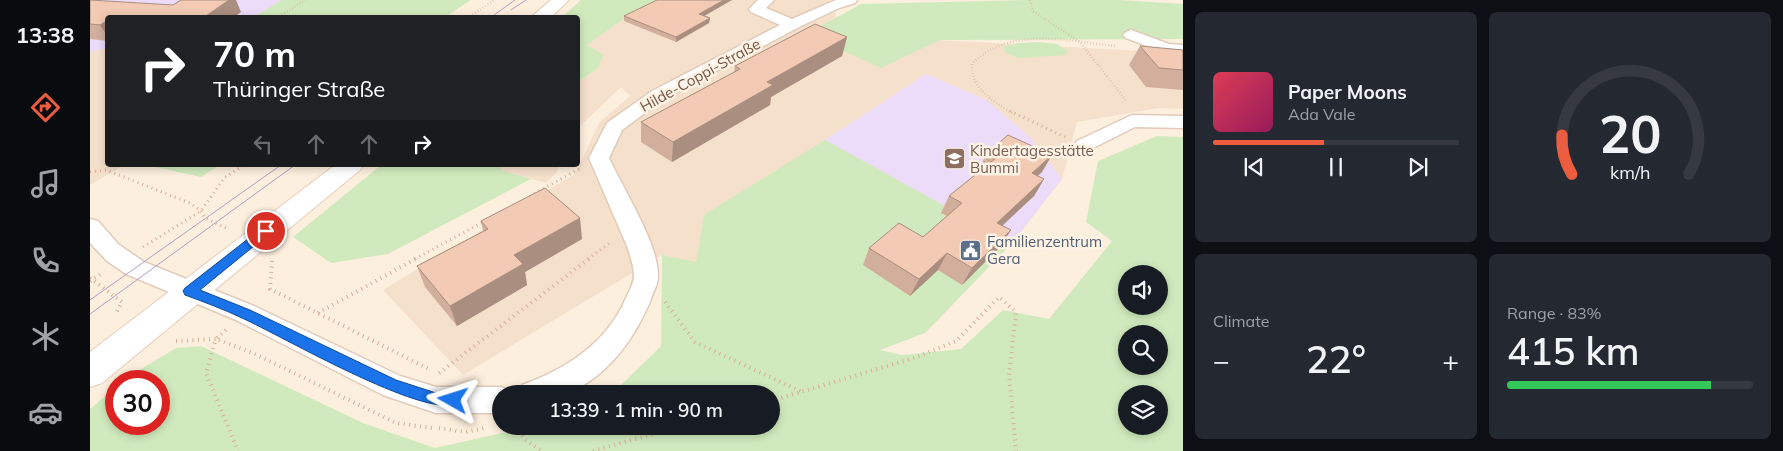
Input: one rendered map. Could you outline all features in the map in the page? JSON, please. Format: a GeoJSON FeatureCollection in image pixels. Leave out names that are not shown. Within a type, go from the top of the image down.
{"type":"FeatureCollection","features":[{"type":"Feature","properties":{"kind":"main road"},"geometry":{"type":"LineString","coordinates":[[542,15],[561,0]]}},
{"type":"Feature","properties":{"kind":"main road"},"geometry":{"type":"LineString","coordinates":[[90,372],[255,239],[348,167]]}},
{"type":"Feature","properties":{"kind":"street"},"geometry":{"type":"LineString","coordinates":[[767,0],[756,9],[792,25]]}},
{"type":"Feature","properties":{"kind":"street","name":"Hilde-Coppi-Straße"},"geometry":{"type":"LineString","coordinates":[[599,158],[614,127],[658,95],[792,25],[834,5],[850,0]]}},
{"type":"Feature","properties":{"kind":"street"},"geometry":{"type":"LineString","coordinates":[[1131,35],[1166,48],[1183,50]]}},
{"type":"Feature","properties":{"kind":"street"},"geometry":{"type":"LineString","coordinates":[[1084,144],[1132,121],[1183,122]]}},
{"type":"Feature","properties":{"kind":"street"},"geometry":{"type":"LineString","coordinates":[[555,385],[602,355],[634,313],[646,277],[634,231],[610,185],[599,158]]}},
{"type":"Feature","properties":{"kind":"street"},"geometry":{"type":"LineString","coordinates":[[90,227],[104,247],[121,260],[245,313],[392,386],[436,400],[492,400]]}},
{"type":"Feature","properties":{"kind":"path"},"geometry":{"type":"LineString","coordinates":[[282,15],[305,0]]}},
{"type":"Feature","properties":{"kind":"path"},"geometry":{"type":"LineString","coordinates":[[472,15],[494,0]]}},
{"type":"Feature","properties":{"kind":"path"},"geometry":{"type":"LineString","coordinates":[[1030,0],[1033,11],[1080,42],[1114,86]]}},
{"type":"Feature","properties":{"kind":"path"},"geometry":{"type":"LineString","coordinates":[[1084,144],[1035,125],[1010,111],[983,91],[972,78],[972,64],[984,51],[1011,41],[1047,39],[1141,49],[1166,48]]}},
{"type":"Feature","properties":{"kind":"path"},"geometry":{"type":"LineString","coordinates":[[527,198],[599,158]]}},
{"type":"Feature","properties":{"kind":"path"},"geometry":{"type":"LineString","coordinates":[[121,260],[201,211],[224,178],[241,167]]}},
{"type":"Feature","properties":{"kind":"path"},"geometry":{"type":"LineString","coordinates":[[90,172],[106,170],[190,203],[201,211],[205,218],[255,239],[274,250],[270,289],[438,373],[611,241]]}},
{"type":"Feature","properties":{"kind":"path"},"geometry":{"type":"LineString","coordinates":[[318,313],[493,217]]}},
{"type":"Feature","properties":{"kind":"path"},"geometry":{"type":"LineString","coordinates":[[646,277],[696,342],[802,392]]}},
{"type":"Feature","properties":{"kind":"path"},"geometry":{"type":"LineString","coordinates":[[90,278],[122,302],[114,317]]}},
{"type":"Feature","properties":{"kind":"path"},"geometry":{"type":"LineString","coordinates":[[780,398],[917,357],[956,341],[999,297],[1016,312],[1009,376],[1016,451]]}},
{"type":"Feature","properties":{"kind":"path"},"geometry":{"type":"LineString","coordinates":[[216,340],[206,373],[238,451]]}},
{"type":"Feature","properties":{"kind":"path"},"geometry":{"type":"LineString","coordinates":[[522,435],[525,440],[542,451]]}},
{"type":"Feature","properties":{"kind":"path"},"geometry":{"type":"LineString","coordinates":[[593,451],[649,435]]}},
{"type":"Feature","properties":{"kind":"shaded area"},"geometry":{"type":"Polygon","coordinates":[[[90,0],[282,0],[257,15],[105,15],[105,167],[121,167],[90,185],[90,0]]]}},
{"type":"Feature","properties":{"kind":"shaded area"},"geometry":{"type":"Polygon","coordinates":[[[90,0],[282,0],[257,15],[105,15],[105,48],[90,52],[90,0]]]}},
{"type":"Feature","properties":{"kind":"shaded area"},"geometry":{"type":"Polygon","coordinates":[[[611,0],[830,0],[844,35],[1183,53],[1183,109],[1158,108],[1077,122],[1062,179],[1012,243],[925,333],[662,255],[463,375],[383,290],[575,174],[580,167],[599,123],[630,96],[621,87],[580,126],[580,81],[596,69],[580,57],[580,53],[611,0]]]}},
{"type":"Feature","properties":{"kind":"shaded area","name":"Kindertagesstätte Bummi"},"geometry":{"type":"Polygon","coordinates":[[[926,74],[985,99],[1030,137],[1062,179],[1012,243],[825,140],[926,74]]]}},
{"type":"Feature","properties":{"kind":"shaded area"},"geometry":{"type":"Polygon","coordinates":[[[502,167],[559,167],[546,183],[501,170],[502,167]]]}},
{"type":"Feature","properties":{"kind":"green space"},"geometry":{"type":"Polygon","coordinates":[[[282,0],[471,0],[448,15],[257,15],[282,0]]]}},
{"type":"Feature","properties":{"kind":"green space"},"geometry":{"type":"Polygon","coordinates":[[[581,0],[661,0],[622,20],[587,45],[604,55],[597,69],[580,81],[580,15],[564,15],[581,0]]]}},
{"type":"Feature","properties":{"kind":"green space"},"geometry":{"type":"Polygon","coordinates":[[[1120,0],[1183,4],[1183,39],[940,40],[881,68],[806,34],[861,4],[1120,0]]]}},
{"type":"Feature","properties":{"kind":"green space"},"geometry":{"type":"Polygon","coordinates":[[[1039,42],[1057,44],[1068,51],[1065,55],[1018,58],[1005,52],[1003,47],[1018,43],[1039,42]]]}},
{"type":"Feature","properties":{"kind":"green space"},"geometry":{"type":"Polygon","coordinates":[[[1157,136],[1183,137],[1183,451],[90,451],[90,409],[105,396],[105,435],[170,435],[170,370],[139,370],[176,348],[201,346],[363,423],[435,448],[494,435],[780,435],[780,385],[621,385],[661,346],[662,255],[696,262],[704,215],[825,140],[1012,243],[925,333],[880,350],[902,355],[961,349],[1003,310],[1049,319],[1112,241],[1086,222],[1098,161],[1157,136]]]}},
{"type":"Feature","properties":{"kind":"green space"},"geometry":{"type":"Polygon","coordinates":[[[155,167],[217,167],[201,177],[155,167]]]}},
{"type":"Feature","properties":{"kind":"green space"},"geometry":{"type":"Polygon","coordinates":[[[379,167],[502,167],[501,170],[531,179],[388,254],[331,263],[293,237],[379,167]]]}},
{"type":"Feature","properties":{"kind":"building"},"geometry":{"type":"Polygon","coordinates":[[[90,0],[173,5],[181,0],[229,0],[207,15],[105,15],[105,22],[100,25],[90,24],[90,0]]]}},
{"type":"Feature","properties":{"kind":"building"},"geometry":{"type":"Polygon","coordinates":[[[657,0],[724,0],[699,14],[710,18],[676,37],[624,16],[657,0]]]}},
{"type":"Feature","properties":{"kind":"building"},"geometry":{"type":"Polygon","coordinates":[[[815,24],[847,37],[767,82],[773,85],[673,142],[641,122],[740,69],[735,66],[815,24]]]}},
{"type":"Feature","properties":{"kind":"building"},"geometry":{"type":"Polygon","coordinates":[[[1140,46],[1183,50],[1183,70],[1159,68],[1140,46]]]}},
{"type":"Feature","properties":{"kind":"building"},"geometry":{"type":"Polygon","coordinates":[[[1008,135],[1052,155],[1032,173],[1044,179],[997,223],[1011,230],[972,268],[947,253],[919,279],[869,248],[899,223],[923,237],[962,203],[949,196],[996,158],[987,153],[1008,135]]]}},
{"type":"Feature","properties":{"kind":"building"},"geometry":{"type":"Polygon","coordinates":[[[545,188],[580,218],[514,255],[523,264],[450,306],[417,266],[488,229],[481,221],[545,188]]]}},
{"type":"Feature","properties":{"kind":"tram line"},"geometry":{"type":"LineString","coordinates":[[494,15],[515,0]]}},
{"type":"Feature","properties":{"kind":"tram line"},"geometry":{"type":"LineString","coordinates":[[511,10],[526,0]]}},
{"type":"Feature","properties":{"kind":"tram line"},"geometry":{"type":"LineString","coordinates":[[90,300],[278,167]]}},
{"type":"Feature","properties":{"kind":"tram line"},"geometry":{"type":"LineString","coordinates":[[90,314],[292,167]]}},
{"type":"Feature","properties":{"kind":"place","name":"Kindertagesstätte Bummi"},"geometry":{"type":"Point","coordinates":[954,159]}},
{"type":"Feature","properties":{"kind":"place","name":"Familienzentrum Gera"},"geometry":{"type":"Point","coordinates":[971,250]}},
{"type":"Feature","properties":{"kind":"route"},"geometry":{"type":"LineString","coordinates":[[266,231],[190,291],[245,313],[392,386],[436,400],[453,400]]}}]}
